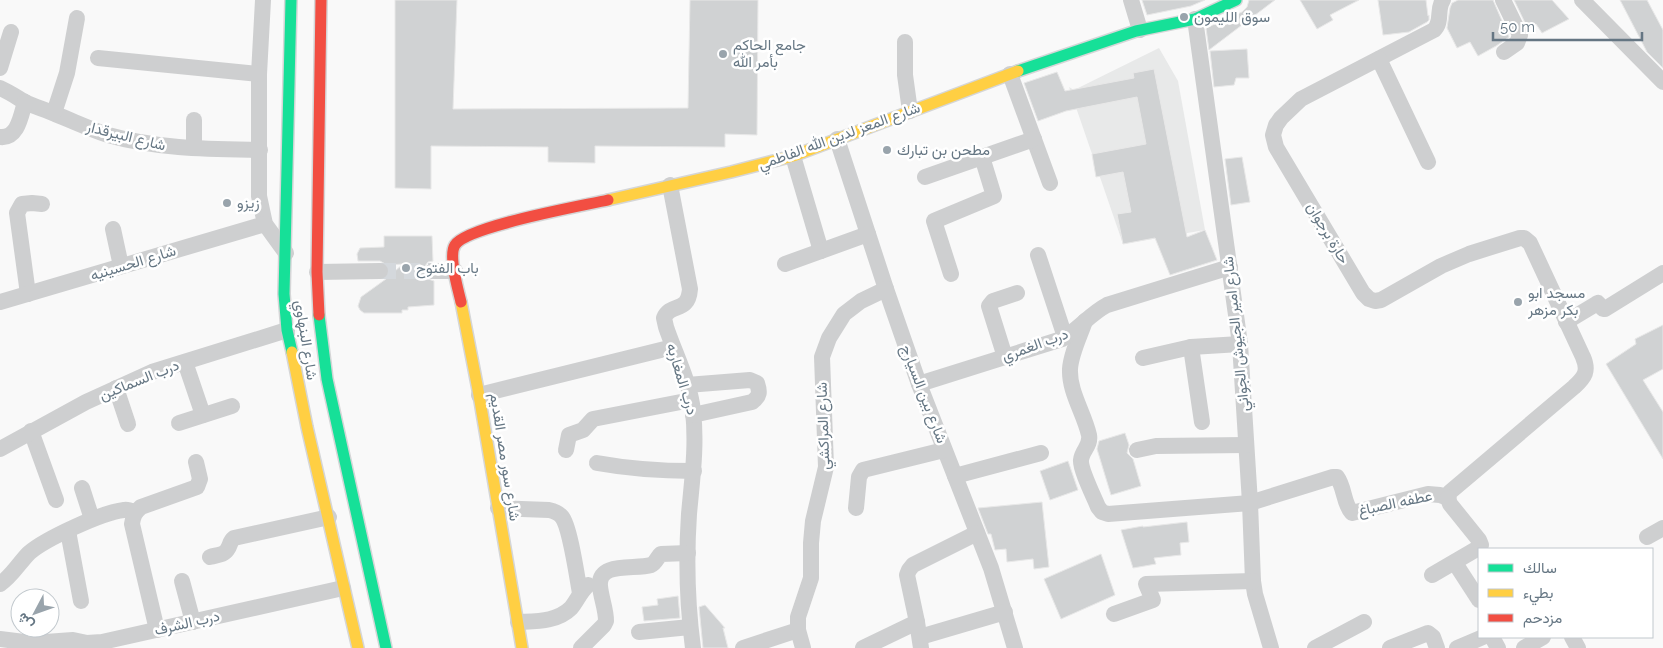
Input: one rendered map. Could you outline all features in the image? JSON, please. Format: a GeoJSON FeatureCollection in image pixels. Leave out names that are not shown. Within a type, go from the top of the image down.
{"type":"FeatureCollection","features":[{"type":"Feature","properties":{"kind":"main road","name":"شارع البنهاوي"},"geometry":{"type":"LineString","coordinates":[[291,0],[284,294],[287,330],[307,428],[358,648]]}},
{"type":"Feature","properties":{"kind":"main road","name":"شارع البنهاوي"},"geometry":{"type":"LineString","coordinates":[[321,0],[317,272],[319,320],[327,378],[386,648]]}},
{"type":"Feature","properties":{"kind":"main road","name":"شارع المعز لدين الله الفاطمي"},"geometry":{"type":"LineString","coordinates":[[455,271],[452,252],[455,245],[468,235],[502,223],[793,156],[1010,74],[1140,30],[1195,20],[1213,5],[1236,0]]}},
{"type":"Feature","properties":{"kind":"main road","name":"شارع سور مصر القديم"},"geometry":{"type":"LineString","coordinates":[[455,271],[479,395],[522,648]]}},
{"type":"Feature","properties":{"kind":"street"},"geometry":{"type":"LineString","coordinates":[[257,0],[262,0],[259,74],[259,196],[265,224],[286,253]]}},
{"type":"Feature","properties":{"kind":"street"},"geometry":{"type":"LineString","coordinates":[[1131,0],[1140,30]]}},
{"type":"Feature","properties":{"kind":"street","name":"حارة برجوان"},"geometry":{"type":"LineString","coordinates":[[1443,0],[1439,7],[1439,22],[1434,30],[1301,99],[1280,118],[1276,125],[1273,135],[1276,147],[1363,293],[1369,298],[1375,301],[1381,300],[1441,266],[1462,257],[1524,238],[1530,243],[1566,322]]}},
{"type":"Feature","properties":{"kind":"street"},"geometry":{"type":"LineString","coordinates":[[1503,0],[1520,35],[1517,42],[1504,52]]}},
{"type":"Feature","properties":{"kind":"street"},"geometry":{"type":"LineString","coordinates":[[1582,0],[1663,82]]}},
{"type":"Feature","properties":{"kind":"street"},"geometry":{"type":"LineString","coordinates":[[54,113],[67,73],[76,18]]}},
{"type":"Feature","properties":{"kind":"street","name":"شارع امير الجيوش الجواني"},"geometry":{"type":"LineString","coordinates":[[1195,20],[1240,344],[1253,581],[1271,648]]}},
{"type":"Feature","properties":{"kind":"street"},"geometry":{"type":"LineString","coordinates":[[0,68],[11,32]]}},
{"type":"Feature","properties":{"kind":"street"},"geometry":{"type":"LineString","coordinates":[[905,42],[905,75],[910,111]]}},
{"type":"Feature","properties":{"kind":"street"},"geometry":{"type":"LineString","coordinates":[[98,58],[259,74]]}},
{"type":"Feature","properties":{"kind":"street"},"geometry":{"type":"LineString","coordinates":[[1379,58],[1428,162]]}},
{"type":"Feature","properties":{"kind":"street"},"geometry":{"type":"LineString","coordinates":[[1010,74],[1050,183]]}},
{"type":"Feature","properties":{"kind":"street","name":"شارع البيرقدار"},"geometry":{"type":"LineString","coordinates":[[0,88],[25,102],[81,125],[118,137],[165,146],[260,150]]}},
{"type":"Feature","properties":{"kind":"street"},"geometry":{"type":"LineString","coordinates":[[0,137],[8,136],[15,132],[25,102]]}},
{"type":"Feature","properties":{"kind":"street"},"geometry":{"type":"LineString","coordinates":[[194,120],[194,148]]}},
{"type":"Feature","properties":{"kind":"street","name":"شارع بين السيارج"},"geometry":{"type":"LineString","coordinates":[[837,139],[919,384],[991,568],[1015,648]]}},
{"type":"Feature","properties":{"kind":"street"},"geometry":{"type":"LineString","coordinates":[[925,177],[1034,139]]}},
{"type":"Feature","properties":{"kind":"street"},"geometry":{"type":"LineString","coordinates":[[793,156],[821,251]]}},
{"type":"Feature","properties":{"kind":"street"},"geometry":{"type":"LineString","coordinates":[[951,274],[934,221],[994,196],[982,157]]}},
{"type":"Feature","properties":{"kind":"street","name":"درب المغاربه"},"geometry":{"type":"LineString","coordinates":[[670,185],[690,288],[689,299],[686,303],[667,313],[664,318],[690,400],[695,425],[687,576],[692,648]]}},
{"type":"Feature","properties":{"kind":"street"},"geometry":{"type":"LineString","coordinates":[[28,294],[17,213],[22,204],[32,202],[42,204]]}},
{"type":"Feature","properties":{"kind":"street","name":"شارع الحسينيه"},"geometry":{"type":"LineString","coordinates":[[0,302],[265,224]]}},
{"type":"Feature","properties":{"kind":"street"},"geometry":{"type":"LineString","coordinates":[[114,229],[121,266]]}},
{"type":"Feature","properties":{"kind":"street"},"geometry":{"type":"LineString","coordinates":[[785,264],[868,234]]}},
{"type":"Feature","properties":{"kind":"street"},"geometry":{"type":"LineString","coordinates":[[1038,255],[1065,337]]}},
{"type":"Feature","properties":{"kind":"street","name":"درب الغمري"},"geometry":{"type":"LineString","coordinates":[[919,384],[1065,337],[1072,334],[1096,311],[1107,305],[1230,267]]}},
{"type":"Feature","properties":{"kind":"street"},"geometry":{"type":"LineString","coordinates":[[317,272],[380,271]]}},
{"type":"Feature","properties":{"kind":"street"},"geometry":{"type":"LineString","coordinates":[[433,271],[455,271]]}},
{"type":"Feature","properties":{"kind":"street"},"geometry":{"type":"LineString","coordinates":[[1432,575],[1455,563],[1481,545],[1450,504],[1448,498],[1450,492],[1574,387],[1585,375],[1587,366],[1566,322],[1598,303],[1605,309],[1663,273]]}},
{"type":"Feature","properties":{"kind":"street","name":"شارع المراكشي"},"geometry":{"type":"LineString","coordinates":[[802,648],[798,630],[798,617],[811,578],[813,522],[826,467],[822,358],[829,338],[844,314],[861,301],[886,289]]}},
{"type":"Feature","properties":{"kind":"street"},"geometry":{"type":"LineString","coordinates":[[1005,357],[989,306],[993,301],[1017,293]]}},
{"type":"Feature","properties":{"kind":"street"},"geometry":{"type":"LineString","coordinates":[[1085,321],[1070,368],[1072,388],[1088,434],[1088,446],[1082,456],[1081,466],[1098,507],[1102,512],[1250,503]]}},
{"type":"Feature","properties":{"kind":"street","name":"درب السماكين"},"geometry":{"type":"LineString","coordinates":[[0,449],[86,402],[152,372],[287,330]]}},
{"type":"Feature","properties":{"kind":"street"},"geometry":{"type":"LineString","coordinates":[[1143,358],[1191,348],[1240,344]]}},
{"type":"Feature","properties":{"kind":"street"},"geometry":{"type":"LineString","coordinates":[[479,395],[673,347]]}},
{"type":"Feature","properties":{"kind":"street"},"geometry":{"type":"LineString","coordinates":[[1191,348],[1202,422]]}},
{"type":"Feature","properties":{"kind":"street"},"geometry":{"type":"LineString","coordinates":[[185,362],[203,415]]}},
{"type":"Feature","properties":{"kind":"street"},"geometry":{"type":"LineString","coordinates":[[116,388],[128,424]]}},
{"type":"Feature","properties":{"kind":"street"},"geometry":{"type":"LineString","coordinates":[[566,450],[569,434],[585,429],[593,419],[690,400]]}},
{"type":"Feature","properties":{"kind":"street"},"geometry":{"type":"LineString","coordinates":[[179,423],[232,406]]}},
{"type":"Feature","properties":{"kind":"street"},"geometry":{"type":"LineString","coordinates":[[31,431],[56,500]]}},
{"type":"Feature","properties":{"kind":"street"},"geometry":{"type":"LineString","coordinates":[[1137,450],[1156,446],[1246,445]]}},
{"type":"Feature","properties":{"kind":"street"},"geometry":{"type":"LineString","coordinates":[[856,508],[859,477],[863,470],[944,450]]}},
{"type":"Feature","properties":{"kind":"street"},"geometry":{"type":"LineString","coordinates":[[955,476],[1041,453]]}},
{"type":"Feature","properties":{"kind":"street"},"geometry":{"type":"LineString","coordinates":[[157,630],[132,524],[134,513],[141,507],[197,487],[200,479],[196,462]]}},
{"type":"Feature","properties":{"kind":"street"},"geometry":{"type":"LineString","coordinates":[[597,463],[645,470],[694,471]]}},
{"type":"Feature","properties":{"kind":"street","name":"عطفه الصباغ"},"geometry":{"type":"LineString","coordinates":[[1250,503],[1333,477],[1337,477],[1340,481],[1348,508],[1352,513],[1428,494],[1448,498]]}},
{"type":"Feature","properties":{"kind":"street"},"geometry":{"type":"LineString","coordinates":[[82,488],[92,519]]}},
{"type":"Feature","properties":{"kind":"street"},"geometry":{"type":"LineString","coordinates":[[498,508],[548,510],[561,515],[566,527],[580,593]]}},
{"type":"Feature","properties":{"kind":"street"},"geometry":{"type":"LineString","coordinates":[[0,584],[7,580],[30,552],[42,544],[108,513],[125,510],[134,513]]}},
{"type":"Feature","properties":{"kind":"street"},"geometry":{"type":"LineString","coordinates":[[210,557],[222,554],[227,550],[231,540],[234,538],[329,517]]}},
{"type":"Feature","properties":{"kind":"street"},"geometry":{"type":"LineString","coordinates":[[1647,537],[1663,528]]}},
{"type":"Feature","properties":{"kind":"street"},"geometry":{"type":"LineString","coordinates":[[68,531],[81,601]]}},
{"type":"Feature","properties":{"kind":"street"},"geometry":{"type":"LineString","coordinates":[[920,636],[907,576],[909,570],[913,565],[977,533]]}},
{"type":"Feature","properties":{"kind":"street"},"geometry":{"type":"LineString","coordinates":[[581,648],[606,621],[600,587],[600,579],[604,572],[611,569],[651,564],[661,554],[688,553]]}},
{"type":"Feature","properties":{"kind":"street"},"geometry":{"type":"LineString","coordinates":[[1455,563],[1478,598]]}},
{"type":"Feature","properties":{"kind":"street"},"geometry":{"type":"LineString","coordinates":[[518,622],[557,617],[572,606],[580,593],[592,582],[600,579]]}},
{"type":"Feature","properties":{"kind":"street"},"geometry":{"type":"LineString","coordinates":[[1114,614],[1154,600],[1146,584],[1253,581]]}},
{"type":"Feature","properties":{"kind":"street"},"geometry":{"type":"LineString","coordinates":[[182,582],[193,622]]}},
{"type":"Feature","properties":{"kind":"street","name":"درب الشرف"},"geometry":{"type":"LineString","coordinates":[[0,639],[32,643],[73,640],[92,646],[343,588]]}},
{"type":"Feature","properties":{"kind":"street"},"geometry":{"type":"LineString","coordinates":[[863,648],[920,636],[1005,612]]}},
{"type":"Feature","properties":{"kind":"street"},"geometry":{"type":"LineString","coordinates":[[1315,648],[1364,622]]}},
{"type":"Feature","properties":{"kind":"street"},"geometry":{"type":"LineString","coordinates":[[639,632],[690,627]]}},
{"type":"Feature","properties":{"kind":"street"},"geometry":{"type":"LineString","coordinates":[[743,648],[798,630]]}},
{"type":"Feature","properties":{"kind":"street"},"geometry":{"type":"LineString","coordinates":[[1390,648],[1428,634],[1433,637],[1437,648]]}},
{"type":"Feature","properties":{"kind":"street"},"geometry":{"type":"LineString","coordinates":[[1457,648],[1481,638]]}},
{"type":"Feature","properties":{"kind":"street"},"geometry":{"type":"LineString","coordinates":[[1524,648],[1541,638]]}},
{"type":"Feature","properties":{"kind":"shaded area"},"geometry":{"type":"Polygon","coordinates":[[[1159,48],[1178,81],[1205,230],[1123,244],[1069,87],[1074,90],[1159,48]]]}},
{"type":"Feature","properties":{"kind":"building","name":"جامع الحاكم بأمر الله"},"geometry":{"type":"Polygon","coordinates":[[[395,0],[457,0],[453,109],[688,108],[690,0],[758,0],[757,135],[725,134],[725,147],[595,146],[595,163],[548,162],[548,147],[431,146],[431,189],[395,188],[395,0]]]}},
{"type":"Feature","properties":{"kind":"building"},"geometry":{"type":"Polygon","coordinates":[[[1142,0],[1205,0],[1191,6],[1147,15],[1142,0]]]}},
{"type":"Feature","properties":{"kind":"building"},"geometry":{"type":"Polygon","coordinates":[[[1249,0],[1275,0],[1209,50],[1206,28],[1242,12],[1247,7],[1249,0]]]}},
{"type":"Feature","properties":{"kind":"building"},"geometry":{"type":"Polygon","coordinates":[[[1300,0],[1359,0],[1330,15],[1333,20],[1317,29],[1300,0]]]}},
{"type":"Feature","properties":{"kind":"building"},"geometry":{"type":"Polygon","coordinates":[[[1378,0],[1426,0],[1429,20],[1409,32],[1383,35],[1378,0]]]}},
{"type":"Feature","properties":{"kind":"building"},"geometry":{"type":"Polygon","coordinates":[[[1458,0],[1493,0],[1509,37],[1478,56],[1470,42],[1457,48],[1447,28],[1450,8],[1452,3],[1458,0]]]}},
{"type":"Feature","properties":{"kind":"building"},"geometry":{"type":"Polygon","coordinates":[[[1514,0],[1552,0],[1569,19],[1542,33],[1536,24],[1528,29],[1514,0]]]}},
{"type":"Feature","properties":{"kind":"building"},"geometry":{"type":"Polygon","coordinates":[[[1620,0],[1647,0],[1663,30],[1663,68],[1647,52],[1620,0]]]}},
{"type":"Feature","properties":{"kind":"building"},"geometry":{"type":"Polygon","coordinates":[[[1247,49],[1249,78],[1236,78],[1234,85],[1214,87],[1210,51],[1247,49]]]}},
{"type":"Feature","properties":{"kind":"building"},"geometry":{"type":"Polygon","coordinates":[[[1154,69],[1187,237],[1205,230],[1217,260],[1170,275],[1155,238],[1123,244],[1117,214],[1131,212],[1123,172],[1096,177],[1092,154],[1146,144],[1137,97],[1066,111],[1038,121],[1024,83],[1057,72],[1065,91],[1134,78],[1133,73],[1154,69]]]}},
{"type":"Feature","properties":{"kind":"building"},"geometry":{"type":"Polygon","coordinates":[[[1242,157],[1250,202],[1231,205],[1225,159],[1242,157]]]}},
{"type":"Feature","properties":{"kind":"building","name":"باب الفتوح"},"geometry":{"type":"Polygon","coordinates":[[[384,236],[432,236],[433,261],[428,262],[423,271],[428,279],[434,281],[434,305],[408,307],[408,310],[402,310],[402,313],[364,313],[360,310],[358,306],[361,297],[403,264],[387,265],[380,261],[358,261],[357,254],[360,248],[384,247],[384,236]]]}},
{"type":"Feature","properties":{"kind":"building"},"geometry":{"type":"Polygon","coordinates":[[[1663,325],[1663,369],[1643,380],[1663,412],[1663,459],[1606,364],[1636,344],[1635,339],[1663,325]]]}},
{"type":"Feature","properties":{"kind":"building"},"geometry":{"type":"Polygon","coordinates":[[[1125,433],[1129,445],[1127,453],[1133,459],[1141,486],[1111,495],[1097,449],[1099,441],[1125,433]]]}},
{"type":"Feature","properties":{"kind":"building"},"geometry":{"type":"Polygon","coordinates":[[[1068,461],[1078,490],[1050,500],[1040,471],[1068,461]]]}},
{"type":"Feature","properties":{"kind":"building"},"geometry":{"type":"Polygon","coordinates":[[[1042,502],[1049,567],[1034,569],[1033,559],[1007,562],[1006,549],[995,550],[991,534],[988,534],[978,508],[1042,502]]]}},
{"type":"Feature","properties":{"kind":"building"},"geometry":{"type":"Polygon","coordinates":[[[1187,522],[1189,542],[1180,543],[1181,555],[1154,558],[1156,564],[1133,568],[1121,530],[1187,522]]]}},
{"type":"Feature","properties":{"kind":"building"},"geometry":{"type":"Polygon","coordinates":[[[1101,554],[1115,595],[1061,619],[1044,579],[1101,554]]]}},
{"type":"Feature","properties":{"kind":"building"},"geometry":{"type":"Polygon","coordinates":[[[678,596],[680,618],[644,621],[642,607],[658,605],[657,599],[678,596]]]}},
{"type":"Feature","properties":{"kind":"building"},"geometry":{"type":"Polygon","coordinates":[[[705,605],[725,628],[723,628],[728,648],[703,648],[699,607],[705,605]]]}},
{"type":"Feature","properties":{"kind":"tunnel"},"geometry":{"type":"LineString","coordinates":[[380,271],[433,271]]}},
{"type":"Feature","properties":{"kind":"traffic: fast"},"geometry":{"type":"LineString","coordinates":[[291,0],[284,294],[287,330],[292,352]]}},
{"type":"Feature","properties":{"kind":"traffic: fast"},"geometry":{"type":"LineString","coordinates":[[1018,71],[1136,31],[1195,19],[1236,0]]}},
{"type":"Feature","properties":{"kind":"traffic: fast"},"geometry":{"type":"LineString","coordinates":[[319,315],[327,379],[386,648]]}},
{"type":"Feature","properties":{"kind":"traffic: slow"},"geometry":{"type":"LineString","coordinates":[[608,200],[793,156],[1018,71]]}},
{"type":"Feature","properties":{"kind":"traffic: slow"},"geometry":{"type":"LineString","coordinates":[[461,302],[479,395],[522,648]]}},
{"type":"Feature","properties":{"kind":"traffic: slow"},"geometry":{"type":"LineString","coordinates":[[292,352],[307,427],[358,648]]}},
{"type":"Feature","properties":{"kind":"traffic: jam"},"geometry":{"type":"LineString","coordinates":[[319,315],[317,272],[321,0]]}},
{"type":"Feature","properties":{"kind":"traffic: jam"},"geometry":{"type":"LineString","coordinates":[[461,302],[454,273],[453,250],[455,245],[464,238],[502,224],[608,200]]}},
{"type":"Feature","properties":{"kind":"place","name":"سوق الليمون"},"geometry":{"type":"Point","coordinates":[1184,17]}},
{"type":"Feature","properties":{"kind":"place","name":"جامع الحاكم بأمر الله"},"geometry":{"type":"Point","coordinates":[723,54]}},
{"type":"Feature","properties":{"kind":"place","name":"مطحن بن تبارك"},"geometry":{"type":"Point","coordinates":[887,150]}},
{"type":"Feature","properties":{"kind":"place","name":"زيزو"},"geometry":{"type":"Point","coordinates":[227,203]}},
{"type":"Feature","properties":{"kind":"place","name":"باب الفتوح"},"geometry":{"type":"Point","coordinates":[406,268]}},
{"type":"Feature","properties":{"kind":"place","name":"مسجد ابو بكر مزهر"},"geometry":{"type":"Point","coordinates":[1518,302]}}]}
